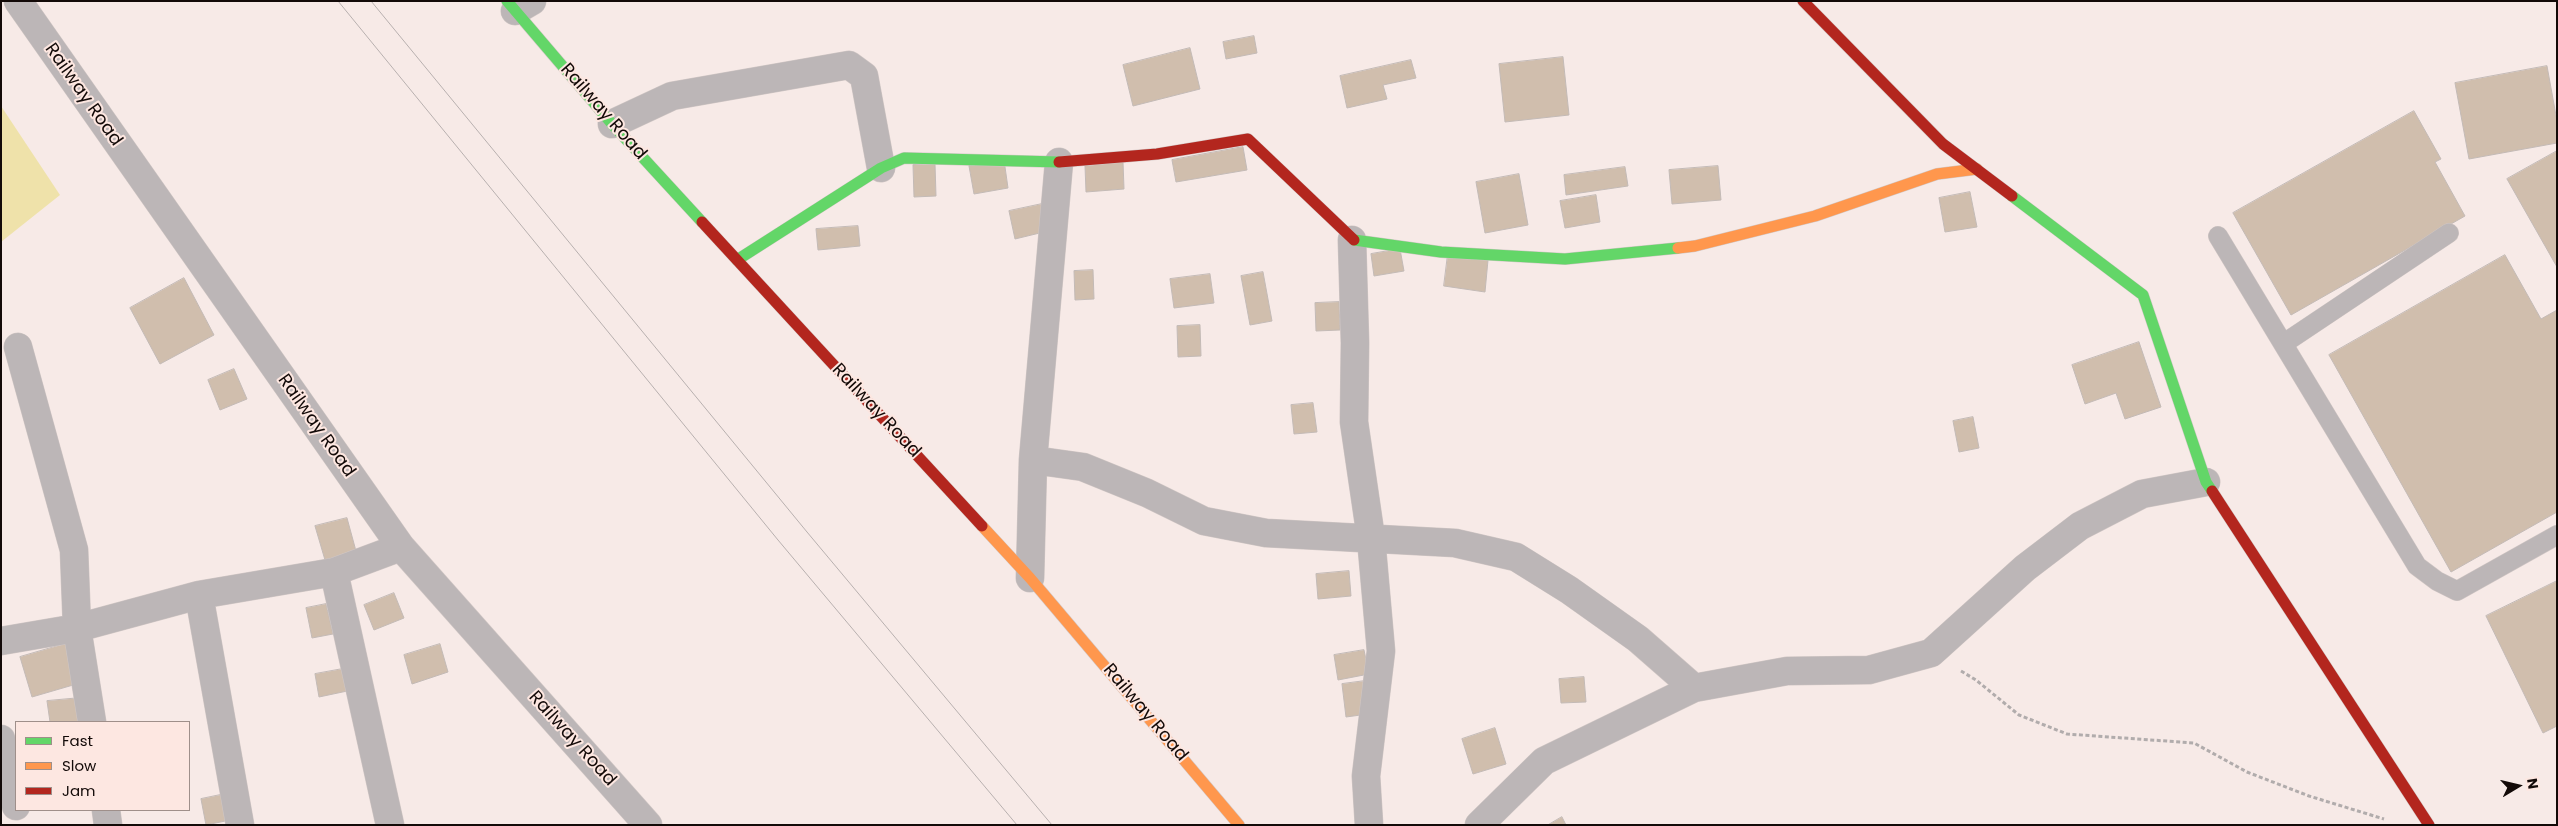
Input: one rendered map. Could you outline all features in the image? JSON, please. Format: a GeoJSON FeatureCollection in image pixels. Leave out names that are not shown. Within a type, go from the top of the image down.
{"type":"FeatureCollection","features":[{"type":"Feature","properties":{"kind":"street","name":"Railway Road"},"geometry":{"type":"LineString","coordinates":[[18,1],[401,547],[648,825]]}},
{"type":"Feature","properties":{"kind":"street"},"geometry":{"type":"LineString","coordinates":[[1803,1],[1943,144],[2143,295],[2206,482],[2428,823]]}},
{"type":"Feature","properties":{"kind":"street","name":"Railway Road"},"geometry":{"type":"LineString","coordinates":[[518,4],[612,124],[1030,578],[1239,825]]}},
{"type":"Feature","properties":{"kind":"street"},"geometry":{"type":"LineString","coordinates":[[612,124],[672,96],[850,65],[864,76],[880,168]]}},
{"type":"Feature","properties":{"kind":"street"},"geometry":{"type":"LineString","coordinates":[[737,260],[880,168],[904,158],[1059,162],[1157,154],[1248,139],[1352,240],[1441,252],[1566,259],[1695,246],[1815,216],[1938,174],[1977,169]]}},
{"type":"Feature","properties":{"kind":"street"},"geometry":{"type":"LineString","coordinates":[[1030,578],[1033,460],[1059,162]]}},
{"type":"Feature","properties":{"kind":"street"},"geometry":{"type":"LineString","coordinates":[[1352,240],[1355,343],[1354,422],[1371,538],[1381,651],[1366,776],[1369,825]]}},
{"type":"Feature","properties":{"kind":"street"},"geometry":{"type":"LineString","coordinates":[[18,347],[74,550],[77,628],[92,721]]}},
{"type":"Feature","properties":{"kind":"street"},"geometry":{"type":"LineString","coordinates":[[1033,460],[1083,467],[1147,493],[1204,521],[1266,533],[1455,543],[1516,557],[1569,590],[1638,639],[1694,688]]}},
{"type":"Feature","properties":{"kind":"street"},"geometry":{"type":"LineString","coordinates":[[1479,825],[1544,761],[1694,688],[1787,671],[1869,670],[1931,653],[2024,568],[2080,526],[2142,494],[2206,482]]}},
{"type":"Feature","properties":{"kind":"street"},"geometry":{"type":"LineString","coordinates":[[1,641],[77,628],[199,594],[334,572],[401,547]]}},
{"type":"Feature","properties":{"kind":"street"},"geometry":{"type":"LineString","coordinates":[[334,572],[390,825]]}},
{"type":"Feature","properties":{"kind":"street"},"geometry":{"type":"LineString","coordinates":[[199,594],[240,825]]}},
{"type":"Feature","properties":{"kind":"street"},"geometry":{"type":"LineString","coordinates":[[1,739],[15,802]]}},
{"type":"Feature","properties":{"kind":"street"},"geometry":{"type":"LineString","coordinates":[[17,811],[20,825]]}},
{"type":"Feature","properties":{"kind":"street"},"geometry":{"type":"LineString","coordinates":[[106,811],[108,825]]}},
{"type":"Feature","properties":{"kind":"lane"},"geometry":{"type":"LineString","coordinates":[[2284,344],[2449,233]]}},
{"type":"Feature","properties":{"kind":"lane"},"geometry":{"type":"LineString","coordinates":[[2218,236],[2417,566],[2437,581],[2457,591],[2557,535]]}},
{"type":"Feature","properties":{"kind":"path"},"geometry":{"type":"LineString","coordinates":[[1931,653],[1976,680],[2019,715],[2067,734],[2194,743],[2247,772],[2309,796],[2381,819],[2428,823]]}},
{"type":"Feature","properties":{"kind":"shaded area"},"geometry":{"type":"Polygon","coordinates":[[[1,106],[60,195],[1,242],[1,106]]]}},
{"type":"Feature","properties":{"kind":"building"},"geometry":{"type":"Polygon","coordinates":[[[1254,36],[1257,53],[1226,59],[1223,42],[1254,36]]]}},
{"type":"Feature","properties":{"kind":"building"},"geometry":{"type":"Polygon","coordinates":[[[1190,48],[1200,89],[1133,106],[1123,65],[1190,48]]]}},
{"type":"Feature","properties":{"kind":"building"},"geometry":{"type":"Polygon","coordinates":[[[1563,57],[1569,115],[1505,122],[1499,64],[1563,57]]]}},
{"type":"Feature","properties":{"kind":"building"},"geometry":{"type":"Polygon","coordinates":[[[1411,60],[1416,78],[1383,85],[1387,99],[1347,108],[1340,76],[1411,60]]]}},
{"type":"Feature","properties":{"kind":"building"},"geometry":{"type":"Polygon","coordinates":[[[2547,66],[2557,121],[2557,143],[2469,159],[2455,83],[2547,66]]]}},
{"type":"Feature","properties":{"kind":"building"},"geometry":{"type":"Polygon","coordinates":[[[2414,111],[2441,159],[2435,162],[2465,216],[2291,315],[2233,213],[2414,111]]]}},
{"type":"Feature","properties":{"kind":"building"},"geometry":{"type":"Polygon","coordinates":[[[1243,147],[1247,170],[1176,182],[1172,160],[1243,147]]]}},
{"type":"Feature","properties":{"kind":"building"},"geometry":{"type":"Polygon","coordinates":[[[2557,151],[2557,267],[2507,179],[2557,151]]]}},
{"type":"Feature","properties":{"kind":"building"},"geometry":{"type":"Polygon","coordinates":[[[1004,160],[1008,188],[974,194],[969,166],[1004,160]]]}},
{"type":"Feature","properties":{"kind":"building"},"geometry":{"type":"Polygon","coordinates":[[[1123,162],[1124,189],[1086,192],[1085,166],[1123,162]]]}},
{"type":"Feature","properties":{"kind":"building"},"geometry":{"type":"Polygon","coordinates":[[[935,164],[936,196],[914,197],[913,165],[935,164]]]}},
{"type":"Feature","properties":{"kind":"building"},"geometry":{"type":"Polygon","coordinates":[[[1718,166],[1721,200],[1672,204],[1669,170],[1718,166]]]}},
{"type":"Feature","properties":{"kind":"building"},"geometry":{"type":"Polygon","coordinates":[[[1625,167],[1628,186],[1566,195],[1564,175],[1625,167]]]}},
{"type":"Feature","properties":{"kind":"building"},"geometry":{"type":"Polygon","coordinates":[[[1519,174],[1528,225],[1485,233],[1476,182],[1519,174]]]}},
{"type":"Feature","properties":{"kind":"building"},"geometry":{"type":"Polygon","coordinates":[[[1970,192],[1977,227],[1945,232],[1939,198],[1970,192]]]}},
{"type":"Feature","properties":{"kind":"building"},"geometry":{"type":"Polygon","coordinates":[[[1596,195],[1600,222],[1565,228],[1560,201],[1596,195]]]}},
{"type":"Feature","properties":{"kind":"building"},"geometry":{"type":"Polygon","coordinates":[[[1042,204],[1048,231],[1015,239],[1009,211],[1042,204]]]}},
{"type":"Feature","properties":{"kind":"building"},"geometry":{"type":"Polygon","coordinates":[[[858,226],[860,246],[818,250],[816,229],[858,226]]]}},
{"type":"Feature","properties":{"kind":"building"},"geometry":{"type":"Polygon","coordinates":[[[1400,249],[1404,271],[1374,276],[1371,254],[1400,249]]]}},
{"type":"Feature","properties":{"kind":"building"},"geometry":{"type":"Polygon","coordinates":[[[1448,254],[1488,260],[1485,292],[1444,286],[1448,254]]]}},
{"type":"Feature","properties":{"kind":"building"},"geometry":{"type":"Polygon","coordinates":[[[2505,255],[2541,319],[2557,310],[2557,512],[2451,572],[2329,355],[2505,255]]]}},
{"type":"Feature","properties":{"kind":"building"},"geometry":{"type":"Polygon","coordinates":[[[1093,270],[1094,299],[1075,300],[1074,271],[1093,270]]]}},
{"type":"Feature","properties":{"kind":"building"},"geometry":{"type":"Polygon","coordinates":[[[1263,272],[1272,321],[1250,325],[1241,276],[1263,272]]]}},
{"type":"Feature","properties":{"kind":"building"},"geometry":{"type":"Polygon","coordinates":[[[1210,274],[1214,303],[1174,308],[1170,279],[1210,274]]]}},
{"type":"Feature","properties":{"kind":"building"},"geometry":{"type":"Polygon","coordinates":[[[184,278],[214,335],[160,364],[130,308],[184,278]]]}},
{"type":"Feature","properties":{"kind":"building"},"geometry":{"type":"Polygon","coordinates":[[[1339,302],[1340,330],[1316,331],[1315,303],[1339,302]]]}},
{"type":"Feature","properties":{"kind":"building"},"geometry":{"type":"Polygon","coordinates":[[[1200,325],[1201,356],[1178,357],[1177,326],[1200,325]]]}},
{"type":"Feature","properties":{"kind":"building"},"geometry":{"type":"Polygon","coordinates":[[[2139,342],[2161,407],[2125,419],[2116,393],[2085,404],[2072,365],[2139,342]]]}},
{"type":"Feature","properties":{"kind":"building"},"geometry":{"type":"Polygon","coordinates":[[[234,369],[247,399],[220,410],[208,380],[234,369]]]}},
{"type":"Feature","properties":{"kind":"building"},"geometry":{"type":"Polygon","coordinates":[[[1313,403],[1317,432],[1294,434],[1291,405],[1313,403]]]}},
{"type":"Feature","properties":{"kind":"building"},"geometry":{"type":"Polygon","coordinates":[[[1973,417],[1979,448],[1959,452],[1953,421],[1973,417]]]}},
{"type":"Feature","properties":{"kind":"building"},"geometry":{"type":"Polygon","coordinates":[[[347,518],[356,551],[325,560],[315,526],[347,518]]]}},
{"type":"Feature","properties":{"kind":"building"},"geometry":{"type":"Polygon","coordinates":[[[1349,571],[1351,596],[1318,599],[1316,574],[1349,571]]]}},
{"type":"Feature","properties":{"kind":"building"},"geometry":{"type":"Polygon","coordinates":[[[2557,581],[2557,726],[2543,733],[2486,616],[2557,581]]]}},
{"type":"Feature","properties":{"kind":"building"},"geometry":{"type":"Polygon","coordinates":[[[394,593],[404,618],[374,630],[364,605],[394,593]]]}},
{"type":"Feature","properties":{"kind":"building"},"geometry":{"type":"Polygon","coordinates":[[[326,604],[333,634],[312,638],[306,608],[326,604]]]}},
{"type":"Feature","properties":{"kind":"building"},"geometry":{"type":"Polygon","coordinates":[[[68,643],[80,683],[32,697],[20,657],[68,643]]]}},
{"type":"Feature","properties":{"kind":"building"},"geometry":{"type":"Polygon","coordinates":[[[440,644],[448,672],[412,684],[404,655],[440,644]]]}},
{"type":"Feature","properties":{"kind":"building"},"geometry":{"type":"Polygon","coordinates":[[[1364,650],[1369,674],[1338,680],[1334,655],[1364,650]]]}},
{"type":"Feature","properties":{"kind":"building"},"geometry":{"type":"Polygon","coordinates":[[[348,668],[352,690],[319,697],[315,674],[348,668]]]}},
{"type":"Feature","properties":{"kind":"building"},"geometry":{"type":"Polygon","coordinates":[[[1584,677],[1586,702],[1561,703],[1559,679],[1584,677]]]}},
{"type":"Feature","properties":{"kind":"building"},"geometry":{"type":"Polygon","coordinates":[[[1365,681],[1368,714],[1346,717],[1342,684],[1365,681]]]}},
{"type":"Feature","properties":{"kind":"building"},"geometry":{"type":"Polygon","coordinates":[[[80,698],[83,721],[50,721],[47,701],[80,698]]]}},
{"type":"Feature","properties":{"kind":"building"},"geometry":{"type":"Polygon","coordinates":[[[1495,728],[1506,764],[1473,774],[1462,739],[1495,728]]]}},
{"type":"Feature","properties":{"kind":"building"},"geometry":{"type":"Polygon","coordinates":[[[225,794],[230,820],[206,825],[201,799],[225,794]]]}},
{"type":"Feature","properties":{"kind":"building"},"geometry":{"type":"Polygon","coordinates":[[[1562,817],[1566,825],[1548,825],[1562,817]]]}},
{"type":"Feature","properties":{"kind":"tram line"},"geometry":{"type":"LineString","coordinates":[[338,1],[778,540],[1017,825]]}},
{"type":"Feature","properties":{"kind":"tram line"},"geometry":{"type":"LineString","coordinates":[[371,1],[807,532],[1052,825]]}},
{"type":"Feature","properties":{"kind":"traffic: fast"},"geometry":{"type":"LineString","coordinates":[[507,1],[612,124],[702,222]]}},
{"type":"Feature","properties":{"kind":"traffic: fast"},"geometry":{"type":"LineString","coordinates":[[737,260],[881,168],[904,158],[1059,162]]}},
{"type":"Feature","properties":{"kind":"traffic: fast"},"geometry":{"type":"LineString","coordinates":[[2012,196],[2143,295],[2206,482],[2212,491]]}},
{"type":"Feature","properties":{"kind":"traffic: fast"},"geometry":{"type":"LineString","coordinates":[[1354,240],[1441,252],[1565,259],[1678,248]]}},
{"type":"Feature","properties":{"kind":"traffic: slow"},"geometry":{"type":"LineString","coordinates":[[1678,248],[1695,246],[1815,216],[1937,174],[1977,169]]}},
{"type":"Feature","properties":{"kind":"traffic: slow"},"geometry":{"type":"LineString","coordinates":[[982,526],[1030,578],[1239,825]]}},
{"type":"Feature","properties":{"kind":"traffic: jam"},"geometry":{"type":"LineString","coordinates":[[1803,1],[1943,144],[2012,196]]}},
{"type":"Feature","properties":{"kind":"traffic: jam"},"geometry":{"type":"LineString","coordinates":[[1059,162],[1157,154],[1248,139],[1354,240]]}},
{"type":"Feature","properties":{"kind":"traffic: jam"},"geometry":{"type":"LineString","coordinates":[[702,222],[982,526]]}},
{"type":"Feature","properties":{"kind":"traffic: jam"},"geometry":{"type":"LineString","coordinates":[[2212,491],[2429,825]]}}]}
